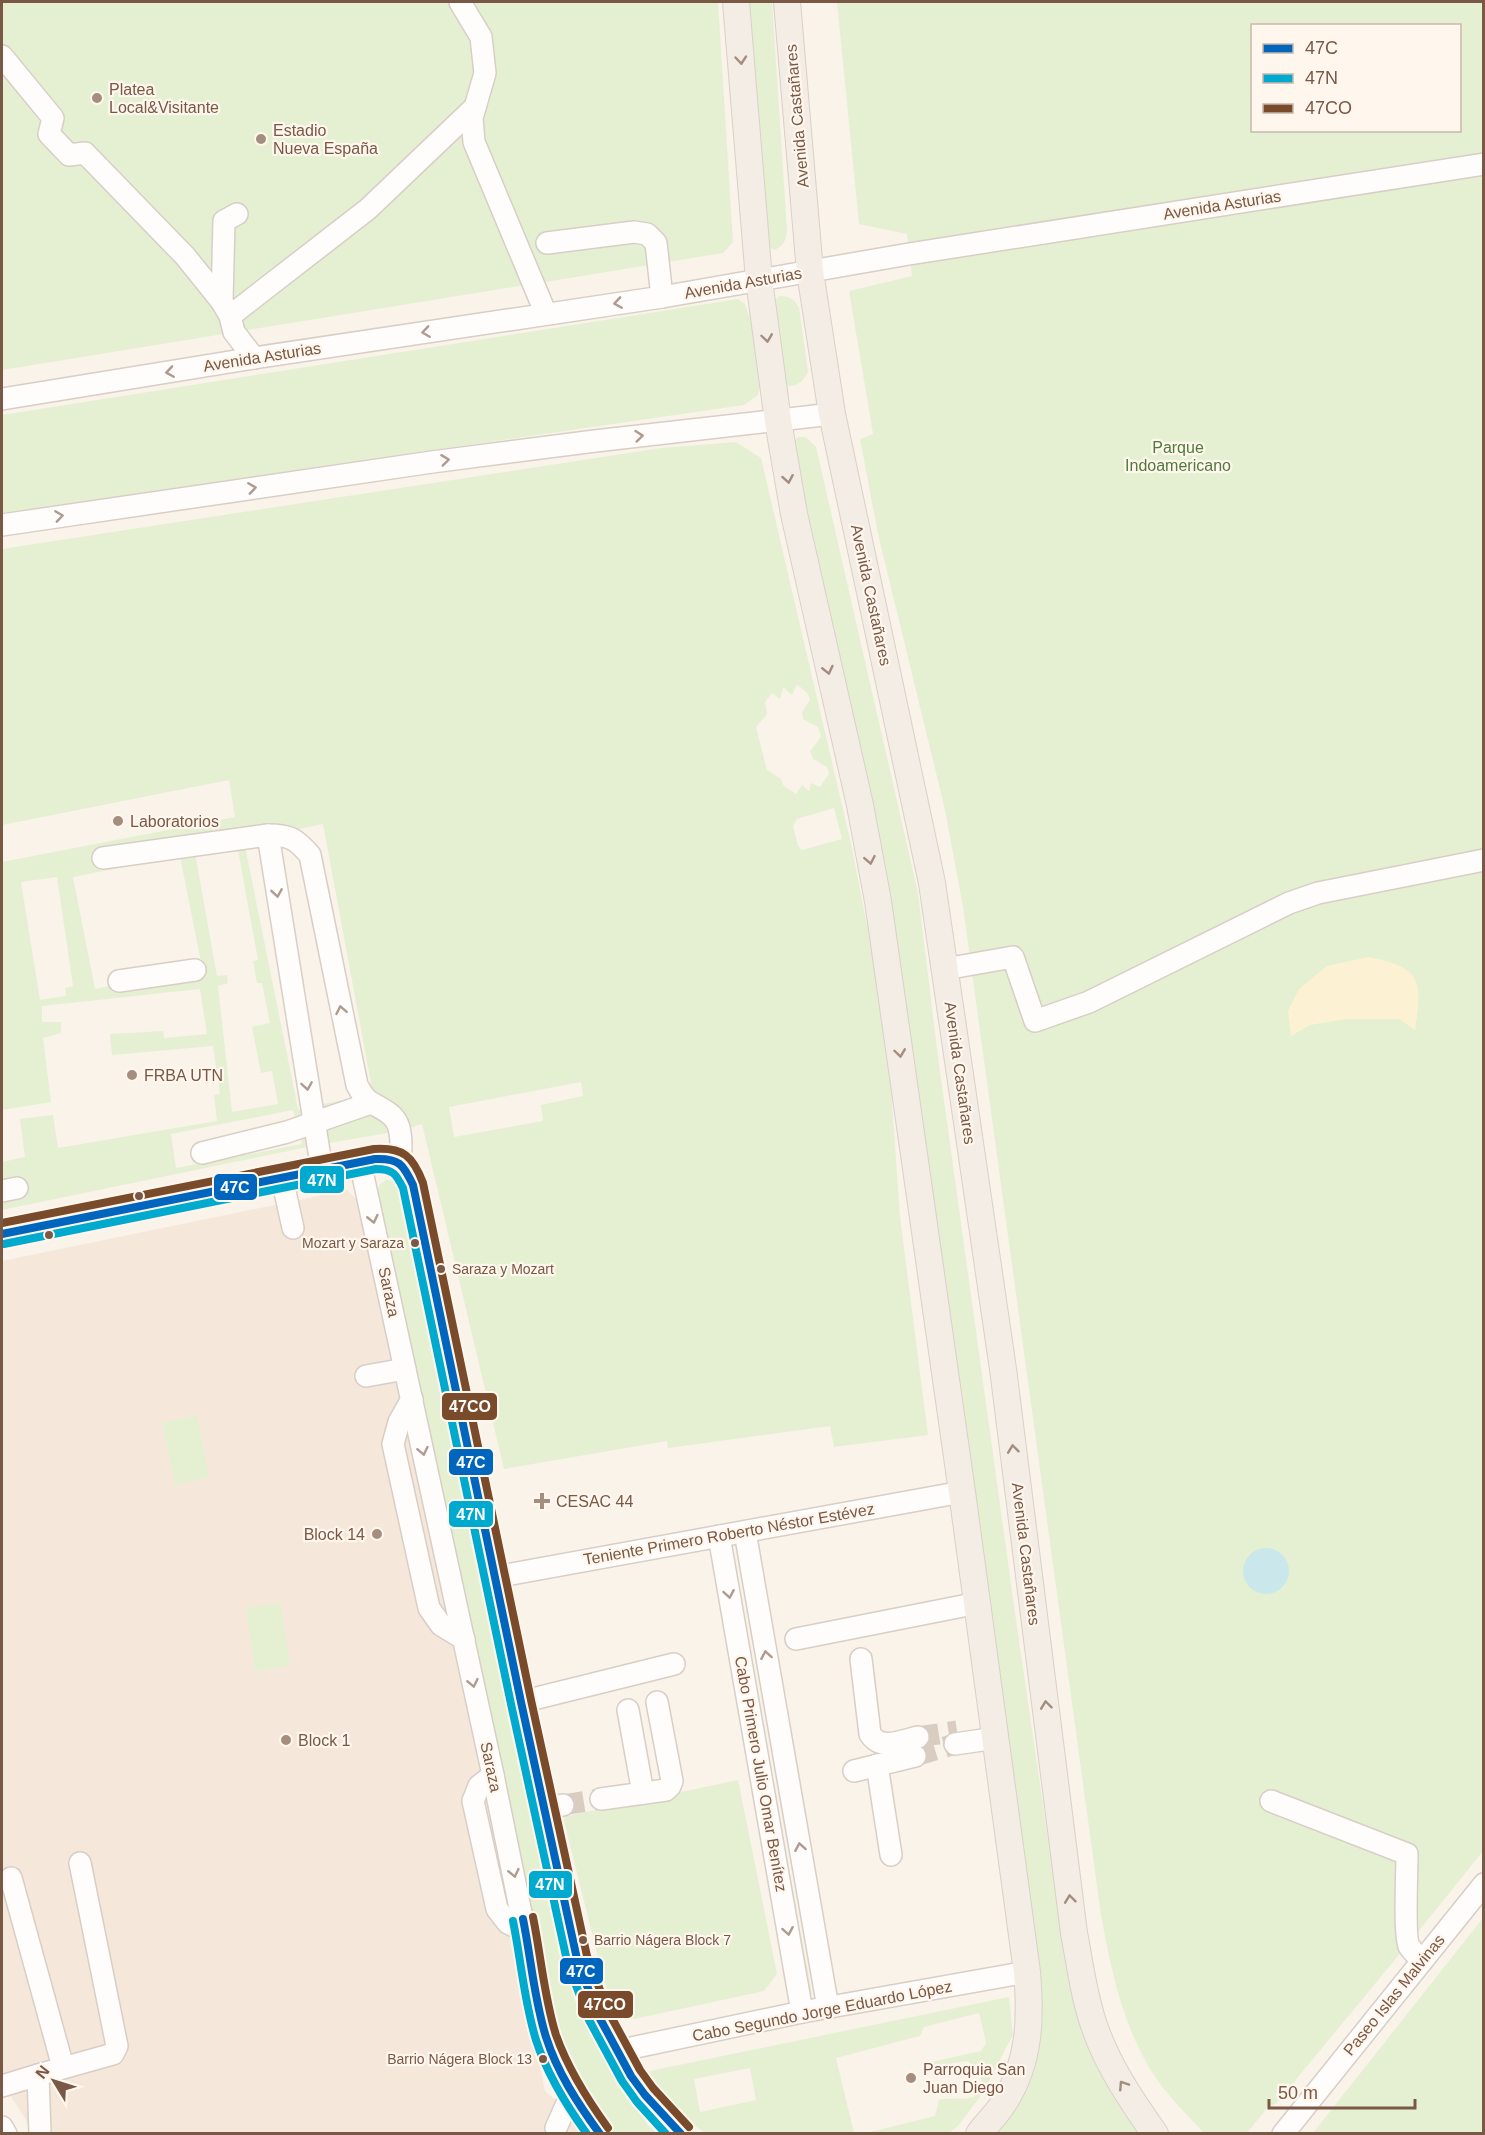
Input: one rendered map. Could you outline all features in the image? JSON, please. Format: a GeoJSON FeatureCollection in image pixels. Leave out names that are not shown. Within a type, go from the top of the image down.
{"type":"FeatureCollection","features":[{"type":"Feature","properties":{"kind":"main road"},"geometry":{"type":"LineString","coordinates":[[736,2],[759,280],[778,421],[794,514],[860,805],[878,901],[978,1603],[1027,1972],[1030,2010],[1028,2037],[1022,2063],[1005,2101],[979,2133]]}},
{"type":"Feature","properties":{"kind":"main road","name":"Avenida Castañares"},"geometry":{"type":"LineString","coordinates":[[787,2],[810,272],[832,414],[932,883],[1003,1369],[1074,1933],[1095,2029],[1117,2076],[1155,2133]]}},
{"type":"Feature","properties":{"kind":"street"},"geometry":{"type":"LineString","coordinates":[[460,2],[482,37],[484,73],[472,118],[474,142],[546,315]]}},
{"type":"Feature","properties":{"kind":"street"},"geometry":{"type":"LineString","coordinates":[[2,56],[53,118],[49,134],[53,139],[69,155],[85,153],[185,256],[226,309]]}},
{"type":"Feature","properties":{"kind":"street"},"geometry":{"type":"LineString","coordinates":[[226,309],[368,209],[475,107]]}},
{"type":"Feature","properties":{"kind":"street","name":"Avenida Asturias"},"geometry":{"type":"LineString","coordinates":[[2,399],[254,358],[662,297],[917,253],[1484,164]]}},
{"type":"Feature","properties":{"kind":"street"},"geometry":{"type":"LineString","coordinates":[[237,214],[224,221],[226,309],[234,332],[254,358]]}},
{"type":"Feature","properties":{"kind":"street"},"geometry":{"type":"LineString","coordinates":[[547,243],[634,232],[647,234],[656,243],[662,297]]}},
{"type":"Feature","properties":{"kind":"street"},"geometry":{"type":"LineString","coordinates":[[2,525],[432,462],[832,414]]}},
{"type":"Feature","properties":{"kind":"street"},"geometry":{"type":"LineString","coordinates":[[268,835],[322,1170]]}},
{"type":"Feature","properties":{"kind":"street"},"geometry":{"type":"LineString","coordinates":[[103,858],[268,835],[284,835],[299,842],[310,855],[357,1085],[362,1095],[371,1103],[383,1108],[394,1117],[400,1131],[401,1162],[413,1185],[521,1702],[554,1806],[577,1959],[598,2015],[631,2076],[645,2095],[681,2133]]}},
{"type":"Feature","properties":{"kind":"street"},"geometry":{"type":"LineString","coordinates":[[945,969],[1013,957],[1035,1022],[1089,1002],[1289,903],[1318,893],[1484,860]]}},
{"type":"Feature","properties":{"kind":"street"},"geometry":{"type":"LineString","coordinates":[[119,981],[195,970]]}},
{"type":"Feature","properties":{"kind":"street"},"geometry":{"type":"LineString","coordinates":[[202,1153],[286,1132],[371,1103]]}},
{"type":"Feature","properties":{"kind":"street"},"geometry":{"type":"LineString","coordinates":[[2,1234],[360,1162],[390,1158],[401,1162]]}},
{"type":"Feature","properties":{"kind":"street","name":"Saraza"},"geometry":{"type":"LineString","coordinates":[[360,1162],[493,1775],[546,2036],[572,2092],[600,2133]]}},
{"type":"Feature","properties":{"kind":"street"},"geometry":{"type":"LineString","coordinates":[[282,1178],[293,1228]]}},
{"type":"Feature","properties":{"kind":"street"},"geometry":{"type":"LineString","coordinates":[[366,1376],[405,1369]]}},
{"type":"Feature","properties":{"kind":"street","name":"Teniente Primero Roberto Néstor Estévez"},"geometry":{"type":"LineString","coordinates":[[495,1576],[962,1492]]}},
{"type":"Feature","properties":{"kind":"street","name":"Cabo Primero Julio Omar Benítez"},"geometry":{"type":"LineString","coordinates":[[745,1532],[828,2008]]}},
{"type":"Feature","properties":{"kind":"street","name":"Cabo Primero Julio Omar Benítez"},"geometry":{"type":"LineString","coordinates":[[719,1536],[802,2012]]}},
{"type":"Feature","properties":{"kind":"street"},"geometry":{"type":"LineString","coordinates":[[796,1639],[978,1603]]}},
{"type":"Feature","properties":{"kind":"street"},"geometry":{"type":"LineString","coordinates":[[854,1771],[877,1766],[917,1747],[884,1745],[875,1742],[870,1734],[861,1659]]}},
{"type":"Feature","properties":{"kind":"street"},"geometry":{"type":"LineString","coordinates":[[521,1702],[674,1664]]}},
{"type":"Feature","properties":{"kind":"street"},"geometry":{"type":"LineString","coordinates":[[601,1799],[666,1790],[670,1786],[672,1781],[657,1702]]}},
{"type":"Feature","properties":{"kind":"street"},"geometry":{"type":"LineString","coordinates":[[628,1710],[643,1793]]}},
{"type":"Feature","properties":{"kind":"street"},"geometry":{"type":"LineString","coordinates":[[956,1738],[995,1732]]}},
{"type":"Feature","properties":{"kind":"street"},"geometry":{"type":"LineString","coordinates":[[877,1766],[891,1855]]}},
{"type":"Feature","properties":{"kind":"street"},"geometry":{"type":"LineString","coordinates":[[1270,1801],[1407,1854],[1405,1933],[1408,1946],[1422,1961]]}},
{"type":"Feature","properties":{"kind":"street"},"geometry":{"type":"LineString","coordinates":[[2,2086],[113,2054],[117,2046],[80,1863]]}},
{"type":"Feature","properties":{"kind":"street"},"geometry":{"type":"LineString","coordinates":[[11,1878],[63,2067]]}},
{"type":"Feature","properties":{"kind":"street","name":"Paseo Islas Malvinas"},"geometry":{"type":"LineString","coordinates":[[1282,2133],[1484,1884]]}},
{"type":"Feature","properties":{"kind":"street","name":"Cabo Segundo Jorge Eduardo López"},"geometry":{"type":"LineString","coordinates":[[617,2051],[802,2012],[1027,1972]]}},
{"type":"Feature","properties":{"kind":"street"},"geometry":{"type":"LineString","coordinates":[[38,2075],[40,2133]]}},
{"type":"Feature","properties":{"kind":"street"},"geometry":{"type":"LineString","coordinates":[[556,2128],[572,2092]]}},
{"type":"Feature","properties":{"kind":"street"},"geometry":{"type":"LineString","coordinates":[[2,2127],[6,2133]]}},
{"type":"Feature","properties":{"kind":"shaded area"},"geometry":{"type":"Polygon","coordinates":[[[347,1190],[362,1205],[401,1373],[545,2091],[588,2133],[34,2133],[2,2082],[2,1261],[347,1190]]]}},
{"type":"Feature","properties":{"kind":"green space"},"geometry":{"type":"Polygon","coordinates":[[[2,2],[718,2],[733,242],[723,253],[2,370],[2,2]]]}},
{"type":"Feature","properties":{"kind":"green space"},"geometry":{"type":"Polygon","coordinates":[[[744,2],[772,2],[787,230],[784,242],[775,250],[768,247],[744,2]]]}},
{"type":"Feature","properties":{"kind":"green space","name":"Parque Indoamericano"},"geometry":{"type":"Polygon","coordinates":[[[837,2],[1483,2],[1483,1851],[1277,2103],[1268,2107],[1247,2133],[1204,2133],[1160,2084],[1137,2045],[1128,2024],[1115,1981],[1101,1915],[963,907],[945,810],[878,534],[860,439],[873,434],[849,291],[912,276],[907,234],[859,224],[837,2]]]}},
{"type":"Feature","properties":{"kind":"green space"},"geometry":{"type":"Polygon","coordinates":[[[780,296],[791,299],[799,308],[808,372],[800,383],[790,386],[786,386],[780,379],[771,303],[780,296]]]}},
{"type":"Feature","properties":{"kind":"green space"},"geometry":{"type":"Polygon","coordinates":[[[738,299],[745,304],[752,325],[760,385],[758,395],[744,405],[2,513],[2,415],[738,299]]]}},
{"type":"Feature","properties":{"kind":"green space"},"geometry":{"type":"Polygon","coordinates":[[[806,437],[816,447],[918,893],[938,1057],[1064,1948],[1077,2010],[1093,2055],[1111,2090],[1141,2133],[993,2133],[1029,2069],[894,944],[789,460],[793,440],[806,437]]]}},
{"type":"Feature","properties":{"kind":"green space"},"geometry":{"type":"Polygon","coordinates":[[[736,442],[761,458],[852,848],[887,1028],[900,1217],[928,1435],[834,1447],[830,1426],[668,1448],[667,1441],[504,1469],[422,1124],[400,1131],[317,1145],[2,1210],[2,1162],[25,1157],[20,1119],[53,1115],[58,1148],[217,1121],[214,1095],[220,1094],[213,1046],[112,1055],[110,1034],[163,1031],[164,1038],[207,1034],[200,989],[42,1006],[42,1022],[61,1022],[61,1033],[43,1038],[51,1102],[2,1110],[2,862],[235,817],[229,780],[2,825],[2,549],[661,448],[736,442]],[[797,684],[792,695],[783,687],[780,699],[772,693],[765,702],[767,714],[756,727],[767,770],[781,779],[783,785],[796,794],[802,785],[809,791],[811,783],[820,787],[829,774],[827,767],[813,759],[810,751],[821,737],[818,727],[803,719],[802,712],[810,700],[808,694],[797,684]],[[834,808],[797,819],[793,826],[798,846],[802,850],[842,839],[834,808]],[[323,824],[244,841],[298,1109],[373,1094],[323,824]],[[237,845],[195,853],[217,976],[227,975],[228,983],[218,986],[232,1112],[278,1104],[272,1071],[261,1073],[252,1027],[270,1023],[262,983],[257,983],[253,961],[258,960],[237,845]],[[180,856],[73,877],[95,989],[202,967],[180,856]],[[57,877],[21,882],[40,1000],[66,996],[65,988],[73,986],[57,877]],[[581,1082],[449,1107],[454,1137],[543,1121],[541,1105],[583,1096],[581,1082]],[[293,1110],[171,1134],[176,1168],[302,1144],[293,1110]]]}},
{"type":"Feature","properties":{"kind":"green space"},"geometry":{"type":"Polygon","coordinates":[[[386,1180],[398,1183],[406,1192],[569,1976],[590,2032],[647,2124],[656,2133],[612,2133],[582,2086],[566,2053],[546,2001],[377,1192],[380,1184],[386,1180]]]}},
{"type":"Feature","properties":{"kind":"green space"},"geometry":{"type":"Polygon","coordinates":[[[197,1415],[209,1477],[175,1485],[162,1423],[197,1415]]]}},
{"type":"Feature","properties":{"kind":"green space"},"geometry":{"type":"Polygon","coordinates":[[[731,1552],[812,1994],[810,1996],[808,1995],[731,1552]]]}},
{"type":"Feature","properties":{"kind":"green space"},"geometry":{"type":"Polygon","coordinates":[[[281,1603],[290,1666],[255,1671],[246,1608],[281,1603]]]}},
{"type":"Feature","properties":{"kind":"green space"},"geometry":{"type":"Polygon","coordinates":[[[738,1780],[777,1974],[764,1991],[634,2019],[610,2005],[563,1817],[738,1780]]]}},
{"type":"Feature","properties":{"kind":"green space"},"geometry":{"type":"Polygon","coordinates":[[[1483,1918],[1483,2133],[1313,2133],[1483,1918]]]}},
{"type":"Feature","properties":{"kind":"green space"},"geometry":{"type":"Polygon","coordinates":[[[1009,1997],[1013,2035],[982,2094],[958,2126],[949,2133],[866,2133],[935,2116],[939,2100],[974,2097],[982,2083],[979,2070],[967,2061],[952,2063],[948,2069],[933,2072],[931,2062],[981,2051],[986,2043],[979,2013],[924,2027],[920,2036],[836,2058],[854,2133],[705,2133],[673,2106],[645,2072],[1009,1997]],[[750,2068],[694,2079],[700,2112],[756,2100],[750,2068]]]}},
{"type":"Feature","properties":{"kind":"sand"},"geometry":{"type":"Polygon","coordinates":[[[1369,957],[1399,966],[1409,971],[1414,978],[1418,987],[1415,1030],[1399,1019],[1347,1019],[1310,1025],[1291,1036],[1288,1011],[1299,989],[1327,966],[1369,957]]]}},
{"type":"Feature","properties":{"kind":"water"},"geometry":{"type":"Polygon","coordinates":[[[1266,1548],[1275,1549],[1283,1554],[1288,1562],[1288,1580],[1283,1588],[1275,1593],[1266,1594],[1257,1593],[1249,1588],[1244,1580],[1243,1571],[1244,1562],[1249,1554],[1257,1549],[1266,1548]]]}},
{"type":"Feature","properties":{"kind":"tunnel"},"geometry":{"type":"LineString","coordinates":[[918,1737],[957,1731]]}},
{"type":"Feature","properties":{"kind":"tunnel"},"geometry":{"type":"LineString","coordinates":[[915,1756],[955,1744]]}},
{"type":"Feature","properties":{"kind":"tunnel"},"geometry":{"type":"LineString","coordinates":[[563,1805],[601,1799]]}},
{"type":"Feature","properties":{"kind":"transit line","name":"47CO"},"geometry":{"type":"LineString","coordinates":[[2,1223],[374,1149],[400,1152],[411,1160],[423,1183],[587,1956],[608,2011],[640,2070],[653,2088],[689,2127]]}},
{"type":"Feature","properties":{"kind":"transit line","name":"47C"},"geometry":{"type":"LineString","coordinates":[[2,1234],[375,1159],[395,1161],[403,1167],[413,1185],[577,1959],[598,2015],[631,2076],[645,2095],[681,2134]]}},
{"type":"Feature","properties":{"kind":"transit line","name":"47N"},"geometry":{"type":"LineString","coordinates":[[4,1244],[376,1169],[390,1171],[396,1176],[403,1188],[567,1961],[589,2020],[622,2081],[637,2102],[666,2134]]}},
{"type":"Feature","properties":{"kind":"transit line","name":"47CO"},"geometry":{"type":"LineString","coordinates":[[533,1917],[556,2035],[566,2060],[608,2128]]}},
{"type":"Feature","properties":{"kind":"transit line","name":"47C"},"geometry":{"type":"LineString","coordinates":[[523,1919],[538,2008],[546,2037],[569,2087],[600,2134]]}},
{"type":"Feature","properties":{"kind":"transit line","name":"47N"},"geometry":{"type":"LineString","coordinates":[[513,1921],[536,2040],[558,2089],[587,2134]]}},
{"type":"Feature","properties":{"kind":"place","name":"Platea Local&Visitante"},"geometry":{"type":"Point","coordinates":[97,98]}},
{"type":"Feature","properties":{"kind":"place","name":"Estadio Nueva España"},"geometry":{"type":"Point","coordinates":[261,139]}},
{"type":"Feature","properties":{"kind":"place","name":"Laboratorios"},"geometry":{"type":"Point","coordinates":[118,821]}},
{"type":"Feature","properties":{"kind":"place","name":"FRBA UTN"},"geometry":{"type":"Point","coordinates":[132,1075]}},
{"type":"Feature","properties":{"kind":"place","name":"Mozart y Saraza"},"geometry":{"type":"Point","coordinates":[415,1243]}},
{"type":"Feature","properties":{"kind":"place","name":"Saraza y Mozart"},"geometry":{"type":"Point","coordinates":[441,1269]}},
{"type":"Feature","properties":{"kind":"place","name":"CESAC 44"},"geometry":{"type":"Point","coordinates":[542,1501]}},
{"type":"Feature","properties":{"kind":"place","name":"Block 14"},"geometry":{"type":"Point","coordinates":[377,1534]}},
{"type":"Feature","properties":{"kind":"place","name":"Block 1"},"geometry":{"type":"Point","coordinates":[286,1740]}},
{"type":"Feature","properties":{"kind":"place","name":"Barrio Nágera Block 7"},"geometry":{"type":"Point","coordinates":[583,1940]}},
{"type":"Feature","properties":{"kind":"place","name":"Barrio Nágera Block 13"},"geometry":{"type":"Point","coordinates":[543,2059]}},
{"type":"Feature","properties":{"kind":"place","name":"Parroquia San Juan Diego"},"geometry":{"type":"Point","coordinates":[911,2078]}}]}
